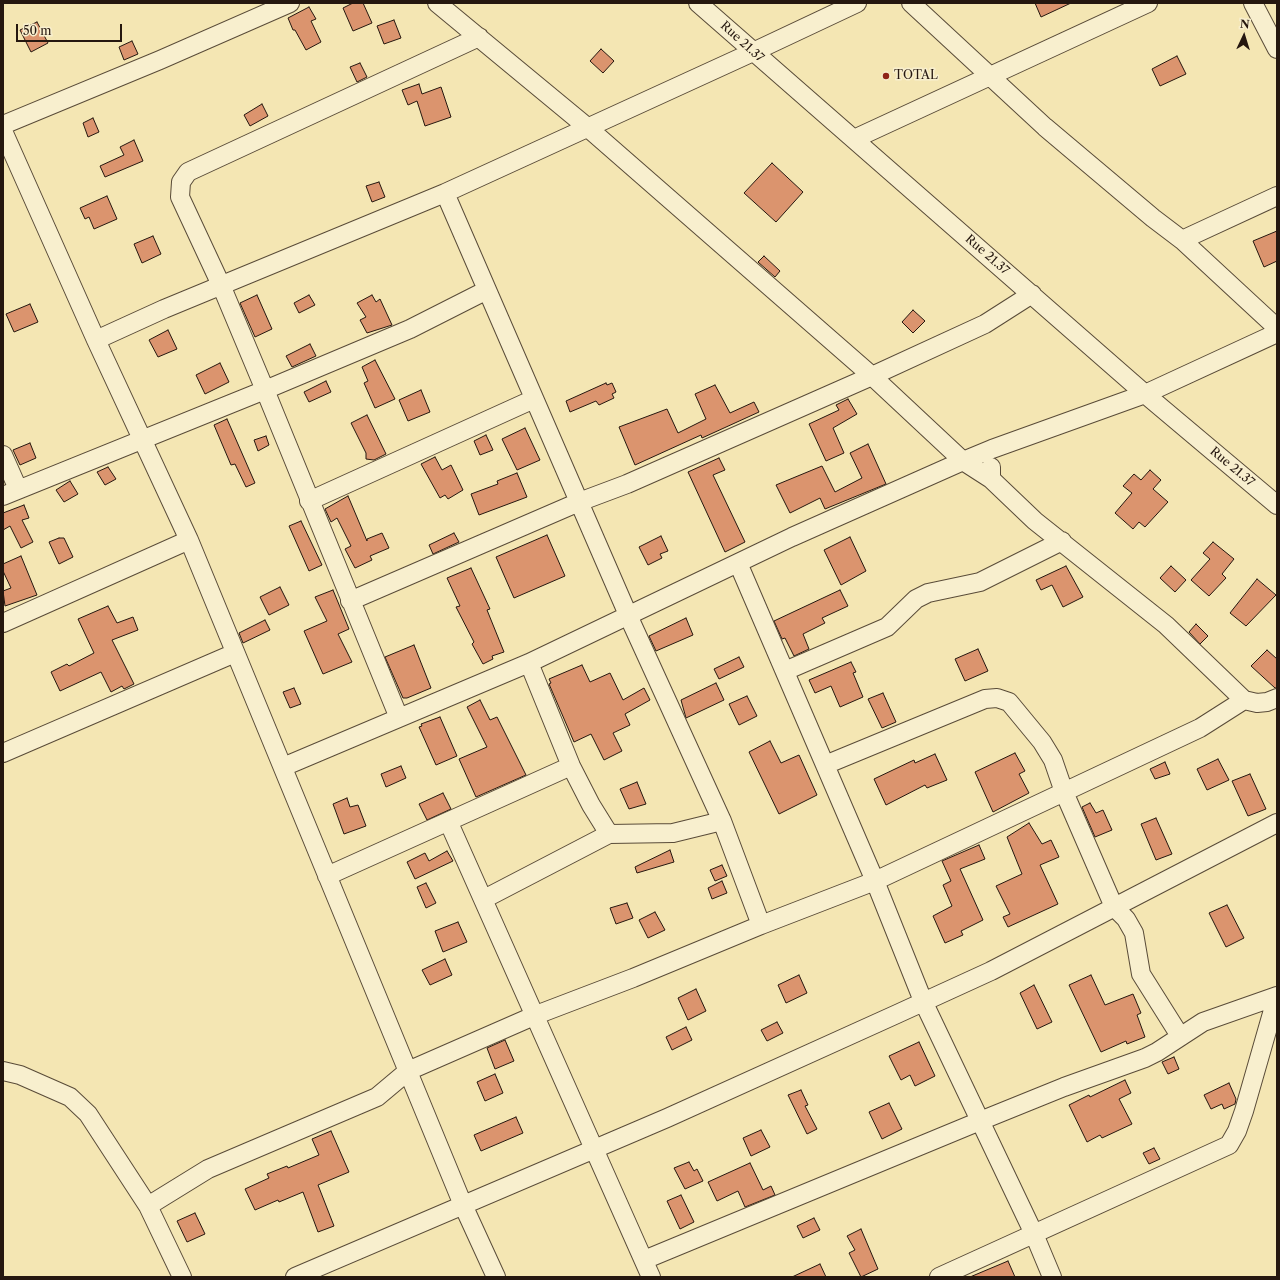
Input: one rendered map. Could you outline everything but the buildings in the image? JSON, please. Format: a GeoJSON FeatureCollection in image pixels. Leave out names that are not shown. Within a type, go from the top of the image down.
{"type":"FeatureCollection","features":[{"type":"Feature","properties":{"kind":"street"},"geometry":{"type":"LineString","coordinates":[[3,125],[160,60],[290,3]]}},
{"type":"Feature","properties":{"kind":"street"},"geometry":{"type":"LineString","coordinates":[[437,3],[587,127],[872,376],[963,461],[991,479],[1035,521],[1166,625],[1244,700],[1257,703],[1267,702],[1277,698]]}},
{"type":"Feature","properties":{"kind":"street","name":"Rue 21.37"},"geometry":{"type":"LineString","coordinates":[[698,3],[1145,394],[1277,505]]}},
{"type":"Feature","properties":{"kind":"street"},"geometry":{"type":"LineString","coordinates":[[96,340],[164,309],[445,193],[857,3]]}},
{"type":"Feature","properties":{"kind":"street"},"geometry":{"type":"LineString","coordinates":[[911,3],[1045,127],[1147,213],[1182,240],[1277,328]]}},
{"type":"Feature","properties":{"kind":"street"},"geometry":{"type":"LineString","coordinates":[[854,138],[1148,3]]}},
{"type":"Feature","properties":{"kind":"street"},"geometry":{"type":"LineString","coordinates":[[1253,3],[1277,49]]}},
{"type":"Feature","properties":{"kind":"street"},"geometry":{"type":"LineString","coordinates":[[399,718],[350,602],[221,285],[180,197],[181,182],[188,172],[479,37]]}},
{"type":"Feature","properties":{"kind":"street"},"geometry":{"type":"LineString","coordinates":[[3,131],[96,340],[143,438],[189,540],[463,1205],[496,1277]]}},
{"type":"Feature","properties":{"kind":"street"},"geometry":{"type":"LineString","coordinates":[[445,193],[628,615],[722,821],[761,925]]}},
{"type":"Feature","properties":{"kind":"street"},"geometry":{"type":"LineString","coordinates":[[1182,240],[1277,196]]}},
{"type":"Feature","properties":{"kind":"street"},"geometry":{"type":"LineString","coordinates":[[3,455],[11,493],[143,438],[265,390],[410,329],[487,290]]}},
{"type":"Feature","properties":{"kind":"street"},"geometry":{"type":"LineString","coordinates":[[350,602],[579,502],[627,484],[872,376],[985,324],[1032,294]]}},
{"type":"Feature","properties":{"kind":"street"},"geometry":{"type":"LineString","coordinates":[[282,767],[529,663],[792,537],[963,461],[992,449],[1145,394],[1277,332]]}},
{"type":"Feature","properties":{"kind":"street"},"geometry":{"type":"LineString","coordinates":[[309,501],[534,399]]}},
{"type":"Feature","properties":{"kind":"street"},"geometry":{"type":"LineString","coordinates":[[991,479],[992,449]]}},
{"type":"Feature","properties":{"kind":"street"},"geometry":{"type":"LineString","coordinates":[[3,624],[189,540]]}},
{"type":"Feature","properties":{"kind":"street"},"geometry":{"type":"LineString","coordinates":[[785,670],[887,627],[916,599],[922,596],[980,582],[1062,541]]}},
{"type":"Feature","properties":{"kind":"street"},"geometry":{"type":"LineString","coordinates":[[738,563],[875,881],[923,1001],[1034,1234],[1052,1277]]}},
{"type":"Feature","properties":{"kind":"street"},"geometry":{"type":"LineString","coordinates":[[3,753],[235,653]]}},
{"type":"Feature","properties":{"kind":"street"},"geometry":{"type":"LineString","coordinates":[[529,663],[571,766],[591,806],[609,834]]}},
{"type":"Feature","properties":{"kind":"street"},"geometry":{"type":"LineString","coordinates":[[825,765],[985,699],[997,698],[1009,702],[1042,742],[1053,760],[1064,792],[1114,908],[1126,919],[1134,934],[1141,974],[1180,1036]]}},
{"type":"Feature","properties":{"kind":"street"},"geometry":{"type":"LineString","coordinates":[[148,1206],[208,1169],[377,1097],[408,1071],[536,1015],[619,984],[761,925],[875,881],[1200,728],[1244,700]]}},
{"type":"Feature","properties":{"kind":"street"},"geometry":{"type":"LineString","coordinates":[[328,876],[571,766]]}},
{"type":"Feature","properties":{"kind":"street"},"geometry":{"type":"LineString","coordinates":[[484,899],[609,834],[673,833],[722,821]]}},
{"type":"Feature","properties":{"kind":"street"},"geometry":{"type":"LineString","coordinates":[[450,822],[651,1277]]}},
{"type":"Feature","properties":{"kind":"street"},"geometry":{"type":"LineString","coordinates":[[295,1277],[667,1118],[991,971],[1277,823]]}},
{"type":"Feature","properties":{"kind":"street"},"geometry":{"type":"LineString","coordinates":[[644,1260],[1058,1089],[1145,1058],[1166,1047],[1180,1036],[1203,1022],[1277,996]]}},
{"type":"Feature","properties":{"kind":"street"},"geometry":{"type":"LineString","coordinates":[[938,1277],[1229,1145],[1237,1131],[1244,1110],[1277,996]]}},
{"type":"Feature","properties":{"kind":"street"},"geometry":{"type":"LineString","coordinates":[[3,1071],[20,1075],[70,1097],[88,1114],[148,1206],[182,1277]]}},
{"type":"Feature","properties":{"kind":"place","name":"TOTAL"},"geometry":{"type":"Point","coordinates":[886,76]}}]}
